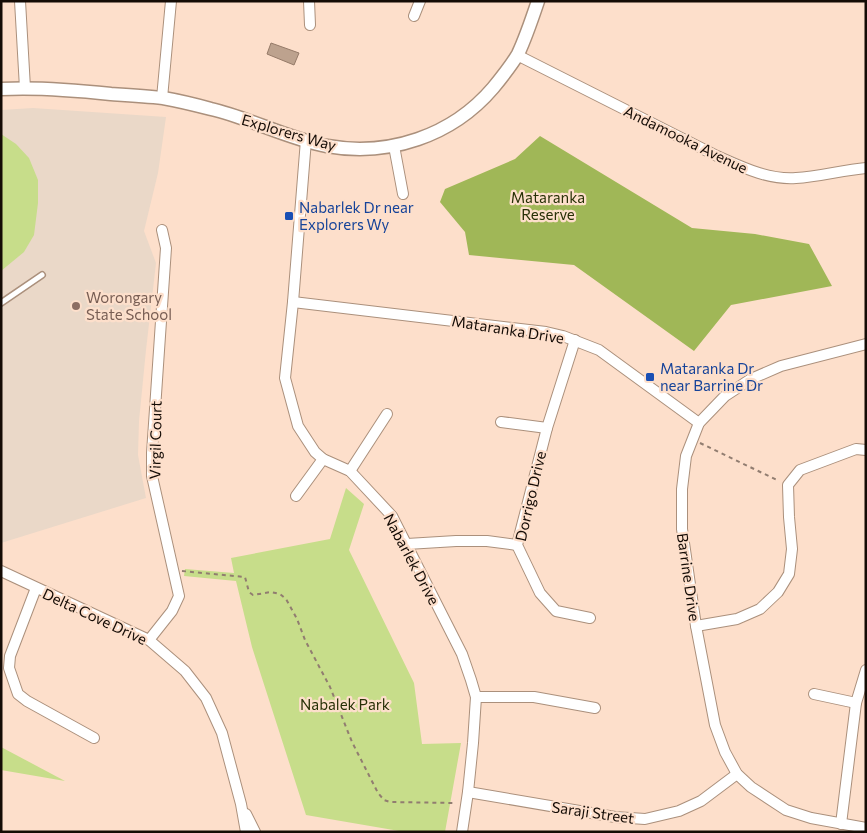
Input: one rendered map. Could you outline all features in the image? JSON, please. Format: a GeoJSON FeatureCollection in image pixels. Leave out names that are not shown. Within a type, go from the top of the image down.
{"type":"FeatureCollection","features":[{"type":"Feature","properties":{"kind":"street"},"geometry":{"type":"LineString","coordinates":[[20,1],[25,88]]}},
{"type":"Feature","properties":{"kind":"street"},"geometry":{"type":"LineString","coordinates":[[162,98],[171,1]]}},
{"type":"Feature","properties":{"kind":"street"},"geometry":{"type":"LineString","coordinates":[[308,1],[310,25]]}},
{"type":"Feature","properties":{"kind":"street"},"geometry":{"type":"LineString","coordinates":[[414,16],[420,1]]}},
{"type":"Feature","properties":{"kind":"street","name":"Explorers Way"},"geometry":{"type":"LineString","coordinates":[[1,89],[72,90],[162,98],[214,110],[326,146],[356,149],[394,146],[435,133],[462,117],[487,95],[504,76],[517,56],[538,1]]}},
{"type":"Feature","properties":{"kind":"street","name":"Andamooka Avenue"},"geometry":{"type":"LineString","coordinates":[[517,56],[749,170],[773,176],[795,178],[866,168]]}},
{"type":"Feature","properties":{"kind":"street","name":"Nabarlek Drive"},"geometry":{"type":"LineString","coordinates":[[306,140],[285,378],[298,426],[315,452],[324,459],[350,471],[392,516],[462,654],[476,697],[474,744],[462,832]]}},
{"type":"Feature","properties":{"kind":"street"},"geometry":{"type":"LineString","coordinates":[[394,146],[403,194]]}},
{"type":"Feature","properties":{"kind":"street","name":"Virgil Court"},"geometry":{"type":"LineString","coordinates":[[149,640],[172,611],[179,596],[152,476],[166,248],[162,230]]}},
{"type":"Feature","properties":{"kind":"street","name":"Mataranka Drive"},"geometry":{"type":"LineString","coordinates":[[292,302],[546,332],[563,336],[599,350],[699,423]]}},
{"type":"Feature","properties":{"kind":"street","name":"Dorrigo Drive"},"geometry":{"type":"LineString","coordinates":[[575,340],[546,428],[517,545],[540,593],[556,611],[590,618]]}},
{"type":"Feature","properties":{"kind":"street","name":"Barrine Drive"},"geometry":{"type":"LineString","coordinates":[[866,344],[781,366],[765,372],[725,396],[699,423],[686,456],[682,489],[682,529],[696,626],[715,725],[724,752],[737,774],[751,787],[786,810],[811,818],[866,828]]}},
{"type":"Feature","properties":{"kind":"street"},"geometry":{"type":"LineString","coordinates":[[350,471],[387,414]]}},
{"type":"Feature","properties":{"kind":"street"},"geometry":{"type":"LineString","coordinates":[[501,422],[546,428]]}},
{"type":"Feature","properties":{"kind":"street"},"geometry":{"type":"LineString","coordinates":[[696,626],[737,619],[760,609],[778,592],[789,574],[792,549],[788,485],[800,470],[856,449],[866,450]]}},
{"type":"Feature","properties":{"kind":"street"},"geometry":{"type":"LineString","coordinates":[[296,496],[324,459]]}},
{"type":"Feature","properties":{"kind":"street"},"geometry":{"type":"LineString","coordinates":[[407,544],[487,541],[517,545]]}},
{"type":"Feature","properties":{"kind":"street","name":"Delta Cove Drive"},"geometry":{"type":"LineString","coordinates":[[1,571],[149,640],[185,671],[206,698],[222,733],[241,804],[246,832]]}},
{"type":"Feature","properties":{"kind":"street"},"geometry":{"type":"LineString","coordinates":[[36,588],[10,656],[9,668],[13,682],[18,694],[27,701],[94,738]]}},
{"type":"Feature","properties":{"kind":"street"},"geometry":{"type":"LineString","coordinates":[[841,824],[856,703],[866,670]]}},
{"type":"Feature","properties":{"kind":"street"},"geometry":{"type":"LineString","coordinates":[[814,694],[856,703]]}},
{"type":"Feature","properties":{"kind":"street"},"geometry":{"type":"LineString","coordinates":[[476,697],[534,697],[595,708]]}},
{"type":"Feature","properties":{"kind":"street","name":"Saraji Street"},"geometry":{"type":"LineString","coordinates":[[468,792],[615,817],[645,819],[678,811],[701,801],[737,774]]}},
{"type":"Feature","properties":{"kind":"street","name":"Delta Cove Drive"},"geometry":{"type":"LineString","coordinates":[[241,804],[255,832]]}},
{"type":"Feature","properties":{"kind":"lane"},"geometry":{"type":"LineString","coordinates":[[1,302],[42,275]]}},
{"type":"Feature","properties":{"kind":"path"},"geometry":{"type":"LineString","coordinates":[[693,439],[788,485]]}},
{"type":"Feature","properties":{"kind":"path"},"geometry":{"type":"LineString","coordinates":[[174,570],[245,577],[249,592],[253,595],[270,592],[280,594],[286,599],[330,687],[352,742],[378,793],[384,800],[390,802],[466,803]]}},
{"type":"Feature","properties":{"kind":"shaded area","name":"Worongary State School"},"geometry":{"type":"Polygon","coordinates":[[[33,108],[166,117],[158,173],[144,231],[156,263],[139,421],[138,455],[146,498],[1,543],[1,110],[33,108]]]}},
{"type":"Feature","properties":{"kind":"green space"},"geometry":{"type":"Polygon","coordinates":[[[1,134],[16,144],[29,158],[38,180],[38,203],[34,235],[24,252],[1,271],[1,134]]]}},
{"type":"Feature","properties":{"kind":"green space","name":"Mataranka Reserve"},"geometry":{"type":"Polygon","coordinates":[[[540,136],[692,228],[755,234],[809,244],[832,286],[731,305],[694,351],[574,265],[469,255],[465,232],[440,202],[445,189],[515,159],[540,136]]]}},
{"type":"Feature","properties":{"kind":"green space","name":"Nabalek Park"},"geometry":{"type":"Polygon","coordinates":[[[346,488],[364,504],[349,550],[414,683],[422,744],[461,743],[445,832],[405,832],[306,815],[252,647],[236,581],[184,576],[185,569],[234,573],[231,558],[330,539],[346,488]]]}},
{"type":"Feature","properties":{"kind":"green space"},"geometry":{"type":"Polygon","coordinates":[[[1,747],[65,781],[1,770],[1,747]]]}},
{"type":"Feature","properties":{"kind":"building"},"geometry":{"type":"Polygon","coordinates":[[[271,43],[299,53],[294,65],[267,54],[271,43]]]}},
{"type":"Feature","properties":{"kind":"place","name":"Nabarlek Dr near Explorers Wy"},"geometry":{"type":"Point","coordinates":[289,216]}},
{"type":"Feature","properties":{"kind":"place","name":"Worongary State School"},"geometry":{"type":"Point","coordinates":[76,306]}},
{"type":"Feature","properties":{"kind":"place","name":"Mataranka Dr near Barrine Dr"},"geometry":{"type":"Point","coordinates":[650,377]}}]}
